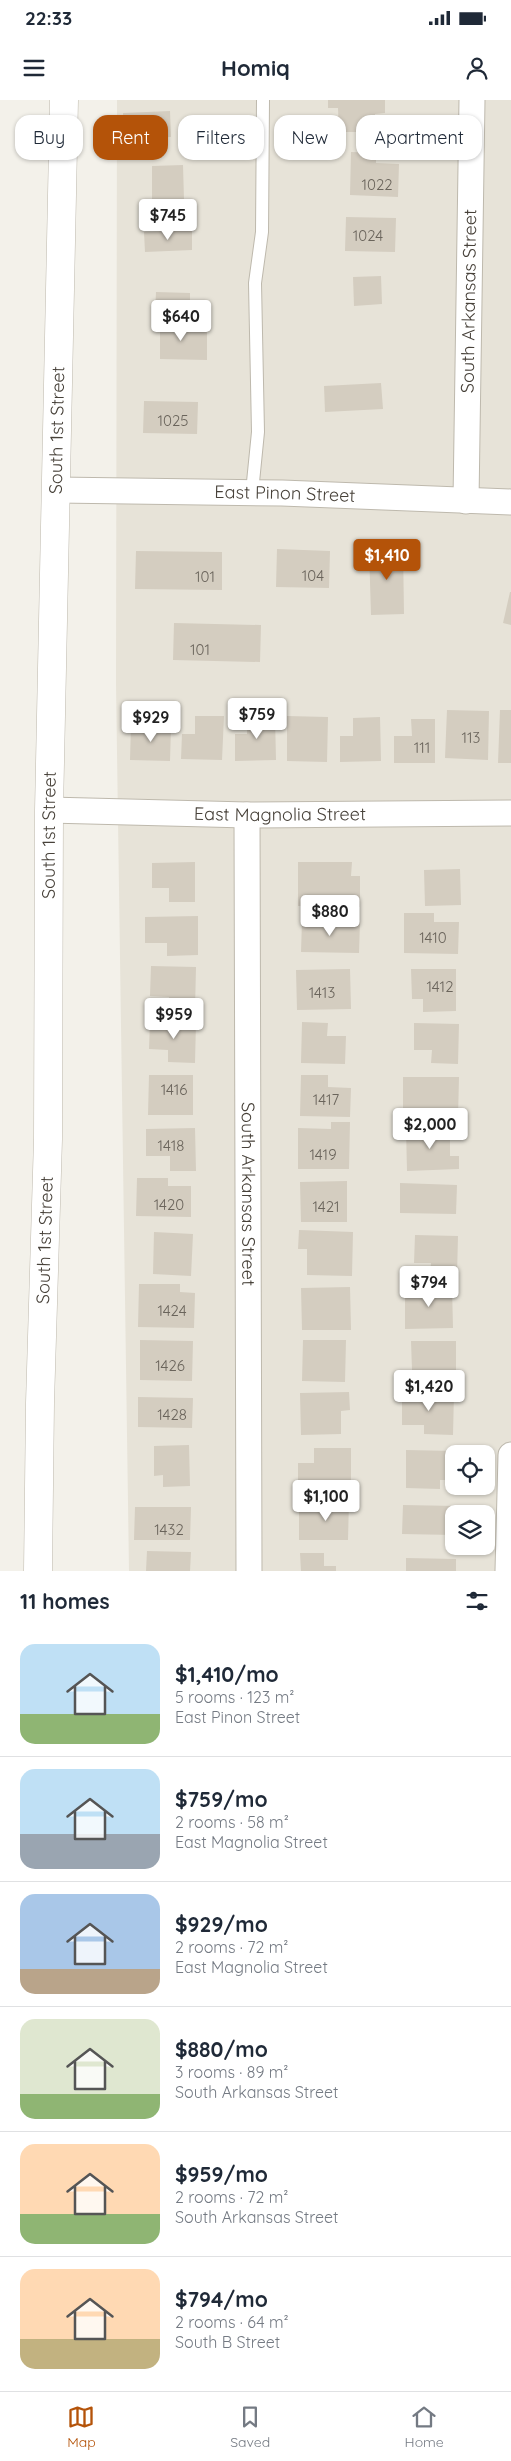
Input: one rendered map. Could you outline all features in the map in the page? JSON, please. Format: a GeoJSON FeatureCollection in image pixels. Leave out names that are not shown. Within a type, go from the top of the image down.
{"type":"FeatureCollection","features":[{"type":"Feature","properties":{"kind":"street","name":"South 1st Street"},"geometry":{"type":"LineString","coordinates":[[38,1571],[40,1403],[48,1139],[49,810],[64,100]]}},
{"type":"Feature","properties":{"kind":"street","name":"South Arkansas Street"},"geometry":{"type":"LineString","coordinates":[[466,501],[472,100]]}},
{"type":"Feature","properties":{"kind":"street","name":"East Pinon Street"},"geometry":{"type":"LineString","coordinates":[[57,490],[252,492],[511,502]]}},
{"type":"Feature","properties":{"kind":"street","name":"East Magnolia Street"},"geometry":{"type":"LineString","coordinates":[[49,810],[247,816],[511,813]]}},
{"type":"Feature","properties":{"kind":"street","name":"South Arkansas Street"},"geometry":{"type":"LineString","coordinates":[[247,816],[249,1571]]}},
{"type":"Feature","properties":{"kind":"street"},"geometry":{"type":"LineString","coordinates":[[508,1571],[511,1455]]}},
{"type":"Feature","properties":{"kind":"lane"},"geometry":{"type":"LineString","coordinates":[[252,492],[258,432],[255,283],[262,232],[263,100]]}},
{"type":"Feature","properties":{"kind":"shaded area"},"geometry":{"type":"Polygon","coordinates":[[[117,100],[511,100],[511,1571],[129,1571],[116,684],[117,160],[168,160],[168,115],[117,115],[117,100]]]}},
{"type":"Feature","properties":{"kind":"building"},"geometry":{"type":"Polygon","coordinates":[[[328,100],[385,100],[385,113],[356,115],[356,132],[346,132],[346,115],[338,115],[338,108],[328,108],[328,100]]]}},
{"type":"Feature","properties":{"kind":"building"},"geometry":{"type":"Polygon","coordinates":[[[170,111],[171,137],[168,137],[168,115],[123,115],[123,113],[170,111]]]}},
{"type":"Feature","properties":{"kind":"building"},"geometry":{"type":"Polygon","coordinates":[[[351,152],[356,152],[356,160],[376,160],[376,163],[399,164],[398,197],[350,195],[351,152]]]}},
{"type":"Feature","properties":{"kind":"building"},"geometry":{"type":"Polygon","coordinates":[[[183,165],[184,200],[152,200],[152,166],[183,165]]]}},
{"type":"Feature","properties":{"kind":"building"},"geometry":{"type":"Polygon","coordinates":[[[346,217],[396,218],[395,252],[345,251],[346,217]]]}},
{"type":"Feature","properties":{"kind":"building"},"geometry":{"type":"Polygon","coordinates":[[[192,230],[192,250],[145,252],[144,232],[192,230]]]}},
{"type":"Feature","properties":{"kind":"building"},"geometry":{"type":"Polygon","coordinates":[[[381,276],[382,304],[354,306],[353,277],[381,276]]]}},
{"type":"Feature","properties":{"kind":"building"},"geometry":{"type":"Polygon","coordinates":[[[156,292],[190,293],[190,315],[155,314],[156,292]]]}},
{"type":"Feature","properties":{"kind":"building"},"geometry":{"type":"Polygon","coordinates":[[[160,317],[181,318],[180,331],[207,331],[207,360],[160,359],[160,317]]]}},
{"type":"Feature","properties":{"kind":"building"},"geometry":{"type":"Polygon","coordinates":[[[381,383],[383,409],[325,412],[324,386],[381,383]]]}},
{"type":"Feature","properties":{"kind":"building"},"geometry":{"type":"Polygon","coordinates":[[[144,401],[198,402],[197,434],[143,433],[144,401]]]}},
{"type":"Feature","properties":{"kind":"building"},"geometry":{"type":"Polygon","coordinates":[[[403,548],[404,614],[371,615],[369,549],[403,548]]]}},
{"type":"Feature","properties":{"kind":"building"},"geometry":{"type":"Polygon","coordinates":[[[277,549],[330,551],[329,588],[276,587],[277,549]]]}},
{"type":"Feature","properties":{"kind":"building"},"geometry":{"type":"Polygon","coordinates":[[[136,551],[222,552],[222,590],[135,589],[136,551]]]}},
{"type":"Feature","properties":{"kind":"building"},"geometry":{"type":"Polygon","coordinates":[[[511,592],[511,625],[503,623],[511,592]]]}},
{"type":"Feature","properties":{"kind":"building"},"geometry":{"type":"Polygon","coordinates":[[[174,623],[261,625],[260,662],[173,660],[174,623]]]}},
{"type":"Feature","properties":{"kind":"building"},"geometry":{"type":"Polygon","coordinates":[[[447,710],[489,711],[488,760],[445,758],[447,710]]]}},
{"type":"Feature","properties":{"kind":"building"},"geometry":{"type":"Polygon","coordinates":[[[500,710],[511,710],[511,763],[498,763],[500,710]]]}},
{"type":"Feature","properties":{"kind":"building"},"geometry":{"type":"Polygon","coordinates":[[[195,716],[224,716],[222,760],[181,759],[182,734],[195,734],[195,716]]]}},
{"type":"Feature","properties":{"kind":"building"},"geometry":{"type":"Polygon","coordinates":[[[275,716],[276,760],[235,761],[235,734],[247,734],[247,717],[275,716]]]}},
{"type":"Feature","properties":{"kind":"building"},"geometry":{"type":"Polygon","coordinates":[[[287,716],[328,717],[327,762],[287,761],[287,716]]]}},
{"type":"Feature","properties":{"kind":"building"},"geometry":{"type":"Polygon","coordinates":[[[380,717],[381,761],[340,762],[340,736],[353,736],[353,718],[380,717]]]}},
{"type":"Feature","properties":{"kind":"building"},"geometry":{"type":"Polygon","coordinates":[[[411,719],[435,719],[435,763],[394,763],[394,736],[412,736],[411,719]]]}},
{"type":"Feature","properties":{"kind":"building"},"geometry":{"type":"Polygon","coordinates":[[[131,725],[171,726],[170,761],[130,760],[131,725]]]}},
{"type":"Feature","properties":{"kind":"building"},"geometry":{"type":"Polygon","coordinates":[[[195,862],[195,902],[169,902],[169,888],[152,888],[152,863],[195,862]]]}},
{"type":"Feature","properties":{"kind":"building"},"geometry":{"type":"Polygon","coordinates":[[[298,862],[352,862],[351,876],[360,876],[360,907],[298,906],[298,862]]]}},
{"type":"Feature","properties":{"kind":"building"},"geometry":{"type":"Polygon","coordinates":[[[460,869],[461,905],[425,906],[424,870],[460,869]]]}},
{"type":"Feature","properties":{"kind":"building"},"geometry":{"type":"Polygon","coordinates":[[[404,913],[434,913],[434,922],[459,922],[458,954],[404,953],[404,913]]]}},
{"type":"Feature","properties":{"kind":"building"},"geometry":{"type":"Polygon","coordinates":[[[198,916],[198,955],[167,956],[167,943],[145,943],[145,917],[198,916]]]}},
{"type":"Feature","properties":{"kind":"building"},"geometry":{"type":"Polygon","coordinates":[[[302,921],[360,922],[359,953],[301,952],[302,921]]]}},
{"type":"Feature","properties":{"kind":"building"},"geometry":{"type":"Polygon","coordinates":[[[151,966],[196,967],[195,1010],[168,1009],[169,997],[150,996],[151,966]]]}},
{"type":"Feature","properties":{"kind":"building"},"geometry":{"type":"Polygon","coordinates":[[[350,969],[351,1009],[297,1010],[296,970],[350,969]]]}},
{"type":"Feature","properties":{"kind":"building"},"geometry":{"type":"Polygon","coordinates":[[[411,969],[456,969],[456,1011],[423,1012],[423,999],[412,999],[411,969]]]}},
{"type":"Feature","properties":{"kind":"building"},"geometry":{"type":"Polygon","coordinates":[[[150,1021],[196,1022],[195,1063],[168,1062],[168,1050],[149,1049],[150,1021]]]}},
{"type":"Feature","properties":{"kind":"building"},"geometry":{"type":"Polygon","coordinates":[[[302,1022],[328,1023],[327,1036],[346,1036],[345,1064],[301,1063],[302,1022]]]}},
{"type":"Feature","properties":{"kind":"building"},"geometry":{"type":"Polygon","coordinates":[[[414,1023],[459,1024],[458,1064],[431,1063],[432,1050],[414,1050],[414,1023]]]}},
{"type":"Feature","properties":{"kind":"building"},"geometry":{"type":"Polygon","coordinates":[[[149,1075],[193,1075],[193,1115],[148,1115],[149,1075]]]}},
{"type":"Feature","properties":{"kind":"building"},"geometry":{"type":"Polygon","coordinates":[[[301,1075],[328,1075],[328,1087],[351,1088],[350,1117],[300,1116],[301,1075]]]}},
{"type":"Feature","properties":{"kind":"building"},"geometry":{"type":"Polygon","coordinates":[[[403,1077],[459,1077],[458,1118],[418,1117],[418,1110],[403,1109],[403,1077]]]}},
{"type":"Feature","properties":{"kind":"building"},"geometry":{"type":"Polygon","coordinates":[[[331,1122],[350,1122],[349,1169],[298,1169],[298,1128],[331,1129],[331,1122]]]}},
{"type":"Feature","properties":{"kind":"building"},"geometry":{"type":"Polygon","coordinates":[[[195,1128],[196,1171],[170,1171],[170,1156],[146,1156],[146,1129],[195,1128]]]}},
{"type":"Feature","properties":{"kind":"building"},"geometry":{"type":"Polygon","coordinates":[[[450,1128],[450,1156],[459,1156],[459,1169],[407,1171],[406,1129],[450,1128]]]}},
{"type":"Feature","properties":{"kind":"building"},"geometry":{"type":"Polygon","coordinates":[[[137,1178],[168,1178],[168,1186],[191,1186],[191,1217],[136,1216],[137,1178]]]}},
{"type":"Feature","properties":{"kind":"building"},"geometry":{"type":"Polygon","coordinates":[[[347,1181],[347,1222],[301,1222],[300,1182],[347,1181]]]}},
{"type":"Feature","properties":{"kind":"building"},"geometry":{"type":"Polygon","coordinates":[[[400,1183],[457,1185],[456,1214],[400,1213],[400,1183]]]}},
{"type":"Feature","properties":{"kind":"building"},"geometry":{"type":"Polygon","coordinates":[[[299,1230],[353,1232],[352,1276],[307,1275],[307,1249],[298,1249],[299,1230]]]}},
{"type":"Feature","properties":{"kind":"building"},"geometry":{"type":"Polygon","coordinates":[[[154,1232],[193,1234],[191,1276],[153,1274],[154,1232]]]}},
{"type":"Feature","properties":{"kind":"building"},"geometry":{"type":"Polygon","coordinates":[[[415,1235],[458,1236],[457,1276],[430,1275],[431,1263],[414,1263],[415,1235]]]}},
{"type":"Feature","properties":{"kind":"building"},"geometry":{"type":"Polygon","coordinates":[[[139,1284],[180,1284],[180,1292],[195,1293],[194,1328],[138,1327],[139,1284]]]}},
{"type":"Feature","properties":{"kind":"building"},"geometry":{"type":"Polygon","coordinates":[[[350,1287],[351,1330],[302,1330],[301,1288],[350,1287]]]}},
{"type":"Feature","properties":{"kind":"building"},"geometry":{"type":"Polygon","coordinates":[[[452,1287],[453,1328],[405,1329],[405,1288],[452,1287]]]}},
{"type":"Feature","properties":{"kind":"building"},"geometry":{"type":"Polygon","coordinates":[[[140,1340],[193,1341],[192,1381],[140,1380],[140,1340]]]}},
{"type":"Feature","properties":{"kind":"building"},"geometry":{"type":"Polygon","coordinates":[[[303,1340],[346,1340],[345,1382],[302,1381],[303,1340]]]}},
{"type":"Feature","properties":{"kind":"building"},"geometry":{"type":"Polygon","coordinates":[[[411,1341],[456,1341],[456,1380],[430,1381],[430,1370],[412,1370],[411,1341]]]}},
{"type":"Feature","properties":{"kind":"building"},"geometry":{"type":"Polygon","coordinates":[[[349,1392],[350,1410],[341,1411],[341,1434],[301,1435],[300,1393],[349,1392]]]}},
{"type":"Feature","properties":{"kind":"building"},"geometry":{"type":"Polygon","coordinates":[[[402,1392],[454,1393],[453,1435],[424,1434],[424,1425],[402,1425],[402,1392]]]}},
{"type":"Feature","properties":{"kind":"building"},"geometry":{"type":"Polygon","coordinates":[[[138,1397],[193,1398],[192,1428],[138,1427],[138,1397]]]}},
{"type":"Feature","properties":{"kind":"building"},"geometry":{"type":"Polygon","coordinates":[[[189,1445],[190,1486],[163,1487],[163,1475],[154,1476],[154,1446],[189,1445]]]}},
{"type":"Feature","properties":{"kind":"building"},"geometry":{"type":"Polygon","coordinates":[[[314,1448],[351,1448],[351,1485],[298,1485],[298,1463],[314,1463],[314,1448]]]}},
{"type":"Feature","properties":{"kind":"building"},"geometry":{"type":"Polygon","coordinates":[[[406,1450],[445,1451],[445,1480],[440,1480],[440,1489],[406,1488],[406,1450]]]}},
{"type":"Feature","properties":{"kind":"building"},"geometry":{"type":"Polygon","coordinates":[[[317,1501],[349,1501],[348,1540],[299,1540],[299,1512],[317,1512],[317,1501]]]}},
{"type":"Feature","properties":{"kind":"building"},"geometry":{"type":"Polygon","coordinates":[[[403,1505],[445,1506],[445,1535],[402,1534],[403,1505]]]}},
{"type":"Feature","properties":{"kind":"building"},"geometry":{"type":"Polygon","coordinates":[[[135,1507],[191,1507],[190,1540],[134,1540],[135,1507]]]}},
{"type":"Feature","properties":{"kind":"building"},"geometry":{"type":"Polygon","coordinates":[[[147,1551],[191,1552],[190,1571],[146,1571],[147,1551]]]}},
{"type":"Feature","properties":{"kind":"building"},"geometry":{"type":"Polygon","coordinates":[[[300,1553],[324,1553],[324,1566],[336,1566],[336,1571],[301,1571],[300,1553]]]}},
{"type":"Feature","properties":{"kind":"building"},"geometry":{"type":"Polygon","coordinates":[[[406,1558],[456,1559],[456,1571],[406,1571],[406,1558]]]}}]}
